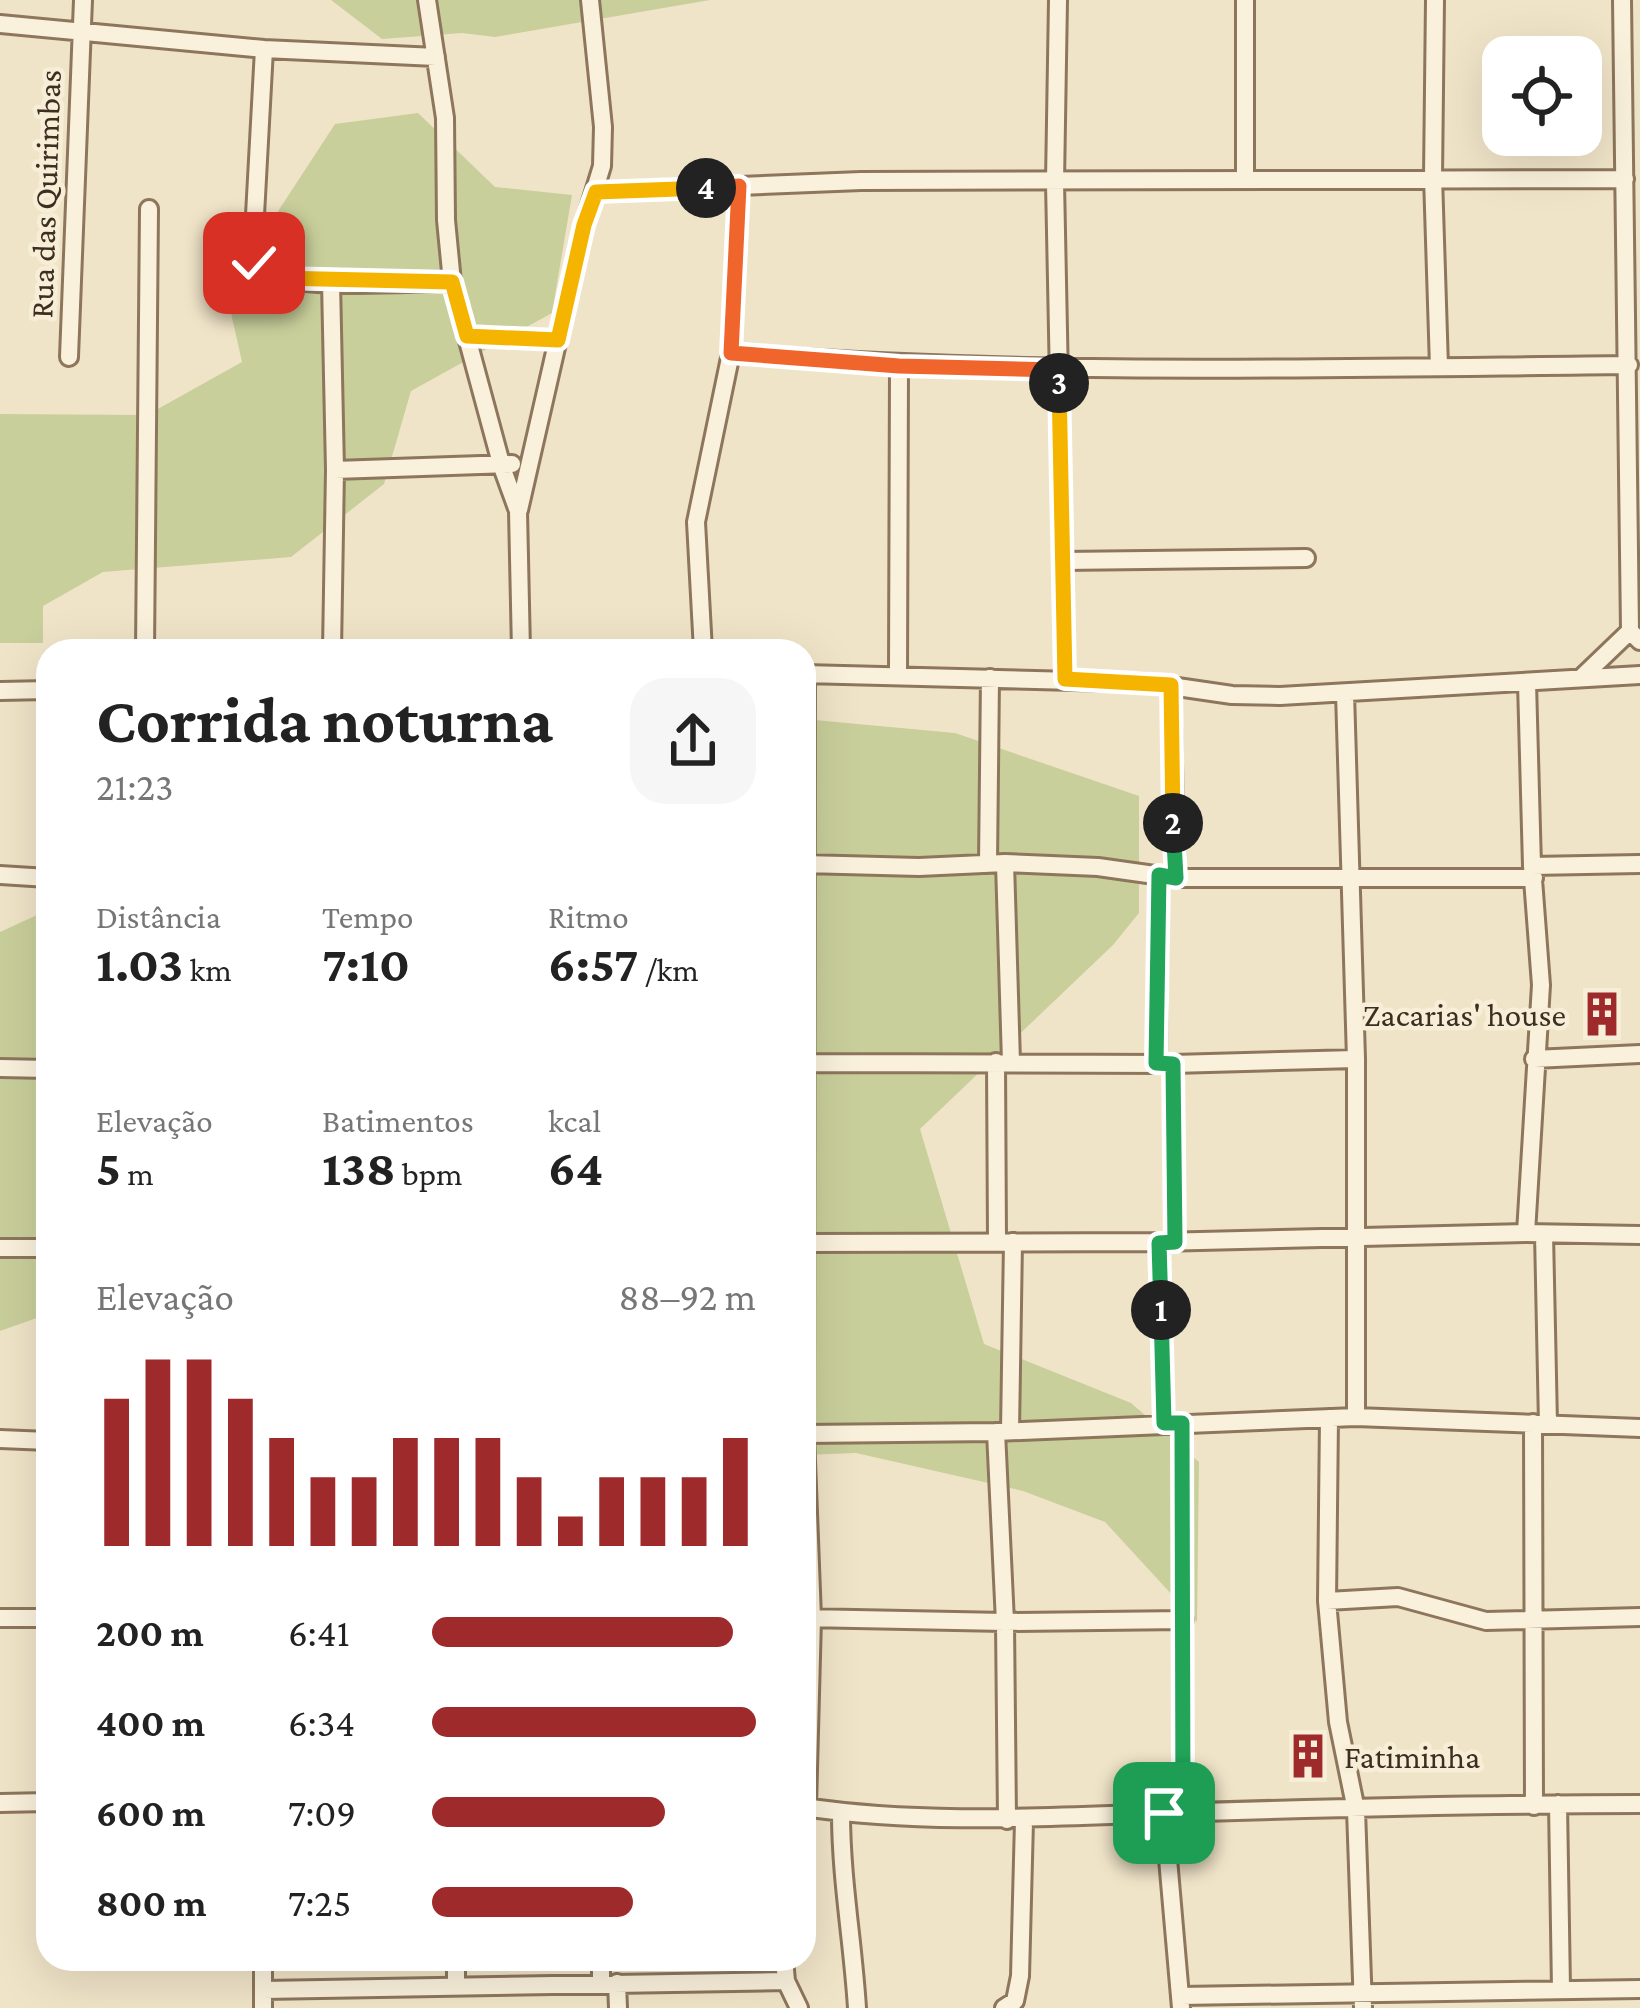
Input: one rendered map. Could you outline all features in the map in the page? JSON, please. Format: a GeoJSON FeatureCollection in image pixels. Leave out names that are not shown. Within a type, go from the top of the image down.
{"type":"FeatureCollection","features":[{"type":"Feature","properties":{"kind":"street","name":"Rua das Quirimbas"},"geometry":{"type":"LineString","coordinates":[[69,357],[83,0]]}},
{"type":"Feature","properties":{"kind":"street"},"geometry":{"type":"LineString","coordinates":[[427,0],[445,118],[452,282],[518,511]]}},
{"type":"Feature","properties":{"kind":"street"},"geometry":{"type":"LineString","coordinates":[[521,639],[518,511],[602,166],[603,127],[590,0]]}},
{"type":"Feature","properties":{"kind":"street"},"geometry":{"type":"LineString","coordinates":[[1046,0],[1058,0],[1054,182],[1065,679]]}},
{"type":"Feature","properties":{"kind":"street"},"geometry":{"type":"LineString","coordinates":[[1245,0],[1245,179]]}},
{"type":"Feature","properties":{"kind":"street"},"geometry":{"type":"LineString","coordinates":[[1435,0],[1432,177],[1438,367]]}},
{"type":"Feature","properties":{"kind":"street"},"geometry":{"type":"LineString","coordinates":[[1580,678],[1635,636],[1629,364],[1634,258],[1625,179],[1632,63],[1622,0]]}},
{"type":"Feature","properties":{"kind":"street"},"geometry":{"type":"LineString","coordinates":[[0,24],[264,49],[436,57]]}},
{"type":"Feature","properties":{"kind":"street"},"geometry":{"type":"LineString","coordinates":[[264,49],[254,263],[267,275],[452,282]]}},
{"type":"Feature","properties":{"kind":"street"},"geometry":{"type":"LineString","coordinates":[[596,192],[861,181],[1625,179]]}},
{"type":"Feature","properties":{"kind":"street"},"geometry":{"type":"LineString","coordinates":[[702,639],[696,522],[731,353],[739,186]]}},
{"type":"Feature","properties":{"kind":"street"},"geometry":{"type":"LineString","coordinates":[[145,639],[149,208]]}},
{"type":"Feature","properties":{"kind":"street"},"geometry":{"type":"LineString","coordinates":[[331,281],[332,639]]}},
{"type":"Feature","properties":{"kind":"street"},"geometry":{"type":"LineString","coordinates":[[467,336],[558,340]]}},
{"type":"Feature","properties":{"kind":"street"},"geometry":{"type":"LineString","coordinates":[[731,353],[899,366],[1058,370],[1629,364]]}},
{"type":"Feature","properties":{"kind":"street"},"geometry":{"type":"LineString","coordinates":[[898,676],[899,366]]}},
{"type":"Feature","properties":{"kind":"street"},"geometry":{"type":"LineString","coordinates":[[335,470],[502,467],[530,460]]}},
{"type":"Feature","properties":{"kind":"street"},"geometry":{"type":"LineString","coordinates":[[1062,561],[1306,558]]}},
{"type":"Feature","properties":{"kind":"street"},"geometry":{"type":"LineString","coordinates":[[816,674],[1065,679],[1171,685],[1232,695],[1640,675]]}},
{"type":"Feature","properties":{"kind":"street"},"geometry":{"type":"LineString","coordinates":[[991,678],[1003,1062],[1005,1622],[1020,1976],[1015,2001],[1004,2008]]}},
{"type":"Feature","properties":{"kind":"street"},"geometry":{"type":"LineString","coordinates":[[1527,683],[1541,985],[1534,1059],[1541,1423],[1534,1805]]}},
{"type":"Feature","properties":{"kind":"street"},"geometry":{"type":"LineString","coordinates":[[1171,685],[1165,1063],[1173,1423],[1184,1619],[1174,1813],[1180,2002],[1542,1999],[1561,1989],[1640,1989]]}},
{"type":"Feature","properties":{"kind":"street"},"geometry":{"type":"LineString","coordinates":[[0,691],[36,690]]}},
{"type":"Feature","properties":{"kind":"street"},"geometry":{"type":"LineString","coordinates":[[1345,693],[1356,1059],[1356,1417]]}},
{"type":"Feature","properties":{"kind":"street"},"geometry":{"type":"LineString","coordinates":[[816,864],[1098,867],[1168,877],[1350,880],[1640,864]]}},
{"type":"Feature","properties":{"kind":"street"},"geometry":{"type":"LineString","coordinates":[[0,875],[36,877]]}},
{"type":"Feature","properties":{"kind":"street"},"geometry":{"type":"LineString","coordinates":[[1534,1059],[1640,1054]]}},
{"type":"Feature","properties":{"kind":"street"},"geometry":{"type":"LineString","coordinates":[[816,1063],[1356,1059]]}},
{"type":"Feature","properties":{"kind":"street"},"geometry":{"type":"LineString","coordinates":[[0,1067],[36,1068]]}},
{"type":"Feature","properties":{"kind":"street"},"geometry":{"type":"LineString","coordinates":[[816,1243],[1640,1235]]}},
{"type":"Feature","properties":{"kind":"street"},"geometry":{"type":"LineString","coordinates":[[0,1248],[36,1249]]}},
{"type":"Feature","properties":{"kind":"street"},"geometry":{"type":"LineString","coordinates":[[816,1434],[1356,1417],[1640,1428]]}},
{"type":"Feature","properties":{"kind":"street"},"geometry":{"type":"LineString","coordinates":[[1329,1418],[1327,1601],[1338,1722],[1356,1810],[1363,2000]]}},
{"type":"Feature","properties":{"kind":"street"},"geometry":{"type":"LineString","coordinates":[[0,1439],[36,1440]]}},
{"type":"Feature","properties":{"kind":"street"},"geometry":{"type":"LineString","coordinates":[[1327,1601],[1398,1597],[1486,1621],[1640,1618]]}},
{"type":"Feature","properties":{"kind":"street"},"geometry":{"type":"LineString","coordinates":[[0,1618],[36,1618]]}},
{"type":"Feature","properties":{"kind":"street"},"geometry":{"type":"LineString","coordinates":[[816,1618],[1184,1619]]}},
{"type":"Feature","properties":{"kind":"street"},"geometry":{"type":"LineString","coordinates":[[0,1803],[36,1802]]}},
{"type":"Feature","properties":{"kind":"street"},"geometry":{"type":"LineString","coordinates":[[1558,1804],[1561,1989]]}},
{"type":"Feature","properties":{"kind":"street"},"geometry":{"type":"LineString","coordinates":[[816,1809],[1016,1820],[1640,1804]]}},
{"type":"Feature","properties":{"kind":"street"},"geometry":{"type":"LineString","coordinates":[[841,1814],[842,1874],[857,2008]]}},
{"type":"Feature","properties":{"kind":"street"},"geometry":{"type":"LineString","coordinates":[[456,1971],[456,1984]]}},
{"type":"Feature","properties":{"kind":"street"},"geometry":{"type":"LineString","coordinates":[[605,1971],[618,2008]]}},
{"type":"Feature","properties":{"kind":"street"},"geometry":{"type":"LineString","coordinates":[[785,1971],[799,2008]]}},
{"type":"Feature","properties":{"kind":"street"},"geometry":{"type":"LineString","coordinates":[[263,1999],[456,1984],[785,1981]]}},
{"type":"Feature","properties":{"kind":"street"},"geometry":{"type":"LineString","coordinates":[[437,1985],[438,2008]]}},
{"type":"Feature","properties":{"kind":"green space"},"geometry":{"type":"Polygon","coordinates":[[[331,0],[710,0],[495,37],[462,33],[382,39],[331,0]]]}},
{"type":"Feature","properties":{"kind":"green space"},"geometry":{"type":"Polygon","coordinates":[[[418,113],[495,187],[572,195],[552,313],[411,391],[384,484],[291,557],[103,572],[43,606],[43,639],[0,643],[0,414],[147,415],[242,362],[226,291],[335,124],[418,113]]]}},
{"type":"Feature","properties":{"kind":"green space"},"geometry":{"type":"Polygon","coordinates":[[[816,720],[955,733],[1139,796],[1139,913],[1113,945],[920,1129],[984,1344],[1131,1403],[1199,1462],[1197,1622],[1105,1522],[1023,1491],[856,1453],[816,1455],[816,720]]]}},
{"type":"Feature","properties":{"kind":"green space"},"geometry":{"type":"Polygon","coordinates":[[[36,916],[36,1318],[0,1331],[0,932],[36,916]]]}},
{"type":"Feature","properties":{"kind":"place","name":"Zacarias' house"},"geometry":{"type":"Point","coordinates":[1602,1014]}},
{"type":"Feature","properties":{"kind":"place","name":"Fatiminha"},"geometry":{"type":"Point","coordinates":[1308,1756]}},
{"type":"Feature","properties":{"kind":"route"},"geometry":{"type":"LineString","coordinates":[[254,263],[259,271],[278,278],[452,282],[467,336],[558,340],[596,192],[739,186],[731,353],[899,366],[1058,370],[1065,679],[1171,685],[1176,878],[1159,875],[1156,1063],[1173,1064],[1175,1242],[1159,1243],[1164,1423],[1182,1423],[1183,1813],[1164,1813]]}}]}
